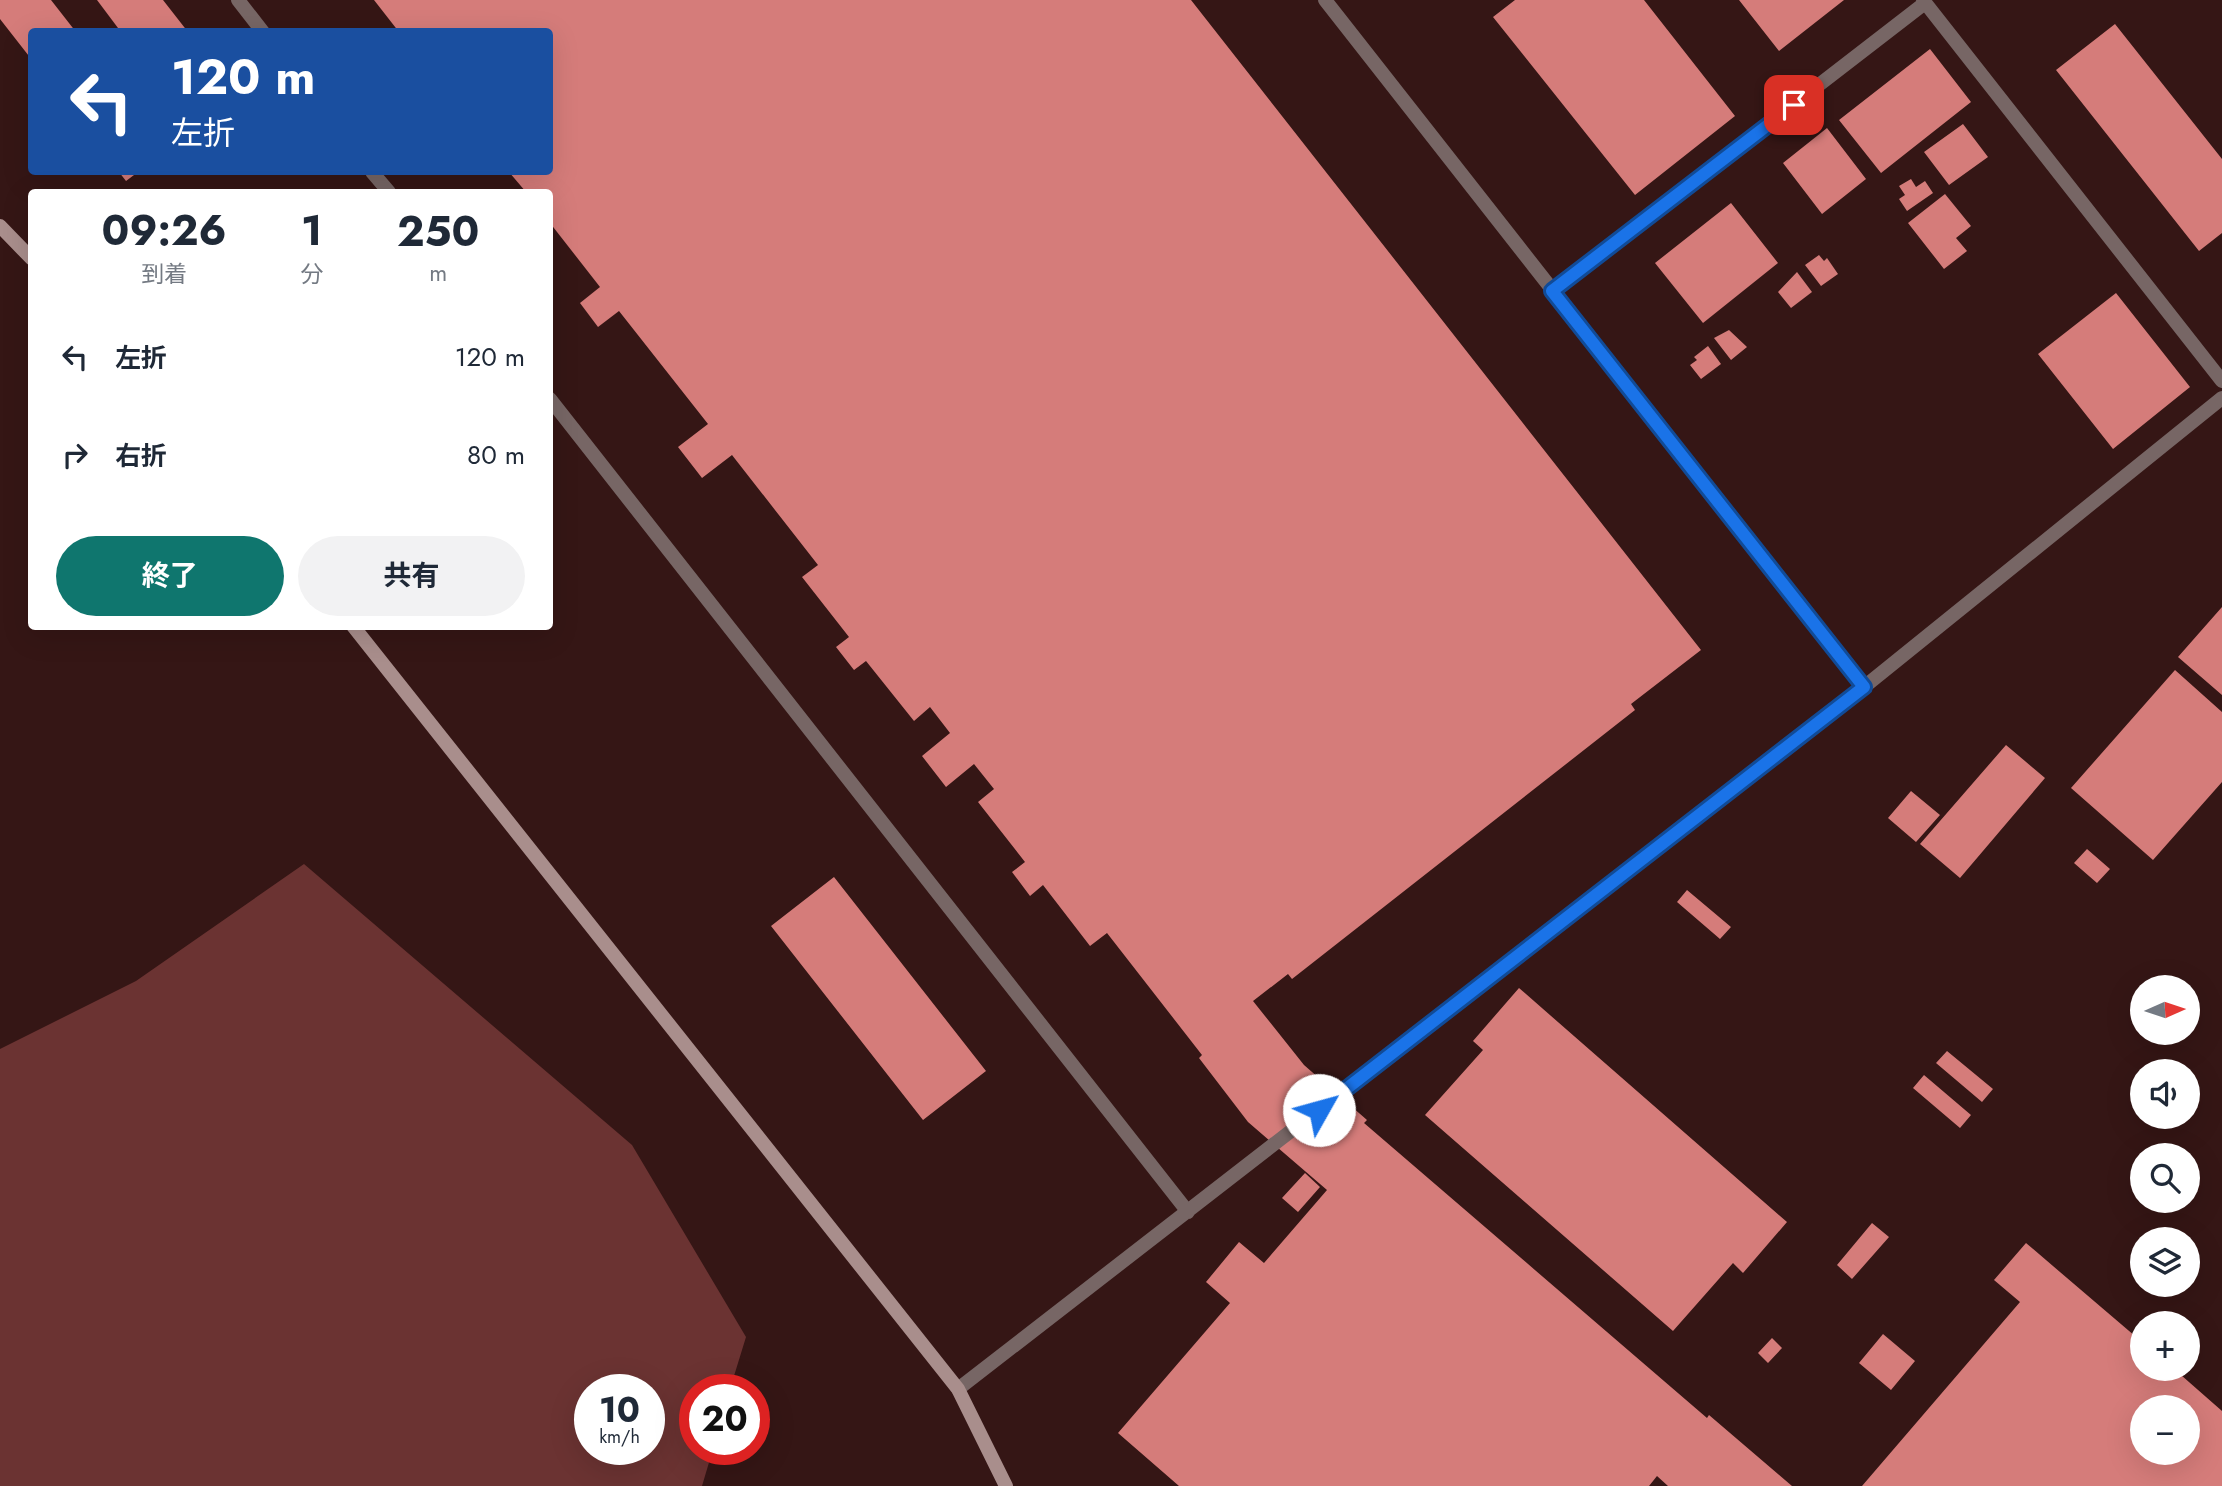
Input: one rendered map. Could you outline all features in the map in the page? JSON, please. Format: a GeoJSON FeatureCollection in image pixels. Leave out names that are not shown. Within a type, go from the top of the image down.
{"type":"FeatureCollection","features":[{"type":"Feature","properties":{"kind":"street"},"geometry":{"type":"LineString","coordinates":[[0,226],[28,255]]}},
{"type":"Feature","properties":{"kind":"street"},"geometry":{"type":"LineString","coordinates":[[357,630],[958,1389],[1006,1486]]}},
{"type":"Feature","properties":{"kind":"lane"},"geometry":{"type":"LineString","coordinates":[[238,0],[260,28]]}},
{"type":"Feature","properties":{"kind":"lane"},"geometry":{"type":"LineString","coordinates":[[1325,0],[1864,687]]}},
{"type":"Feature","properties":{"kind":"lane"},"geometry":{"type":"LineString","coordinates":[[1552,291],[1924,2],[2222,382]]}},
{"type":"Feature","properties":{"kind":"lane"},"geometry":{"type":"LineString","coordinates":[[374,175],[386,189]]}},
{"type":"Feature","properties":{"kind":"lane"},"geometry":{"type":"LineString","coordinates":[[958,1389],[1864,687],[2222,398]]}},
{"type":"Feature","properties":{"kind":"lane"},"geometry":{"type":"LineString","coordinates":[[553,402],[1188,1212]]}},
{"type":"Feature","properties":{"kind":"shaded area"},"geometry":{"type":"Polygon","coordinates":[[[304,864],[632,1145],[746,1337],[735,1374],[679,1374],[679,1465],[708,1465],[702,1486],[0,1486],[0,1049],[136,981],[304,864]]]}},
{"type":"Feature","properties":{"kind":"building"},"geometry":{"type":"Polygon","coordinates":[[[0,0],[51,0],[73,28],[28,28],[28,55],[0,19],[0,0]]]}},
{"type":"Feature","properties":{"kind":"building"},"geometry":{"type":"Polygon","coordinates":[[[97,0],[163,0],[185,28],[118,28],[97,0]]]}},
{"type":"Feature","properties":{"kind":"building"},"geometry":{"type":"Polygon","coordinates":[[[374,0],[1191,0],[1701,650],[1631,704],[1635,710],[1292,979],[1288,974],[1253,1001],[1304,1065],[1367,1120],[1364,1123],[1707,1418],[1709,1415],[1792,1486],[1668,1486],[1657,1476],[1649,1486],[1179,1486],[1118,1433],[1230,1303],[1206,1282],[1239,1242],[1264,1263],[1327,1190],[1248,1122],[1199,1058],[1202,1055],[1107,933],[1090,946],[1043,885],[1030,896],[1012,872],[1025,862],[978,802],[994,789],[974,764],[946,787],[922,756],[950,733],[930,707],[914,721],[866,661],[854,670],[836,647],[849,637],[802,577],[818,565],[732,455],[702,478],[678,447],[708,424],[619,311],[598,327],[580,303],[600,287],[553,227],[553,189],[523,189],[512,175],[553,175],[553,28],[396,28],[374,0]]]}},
{"type":"Feature","properties":{"kind":"building"},"geometry":{"type":"Polygon","coordinates":[[[1515,0],[1644,0],[1735,116],[1635,195],[1493,17],[1515,0]]]}},
{"type":"Feature","properties":{"kind":"building"},"geometry":{"type":"Polygon","coordinates":[[[1739,0],[1844,0],[1779,51],[1739,0]]]}},
{"type":"Feature","properties":{"kind":"building"},"geometry":{"type":"Polygon","coordinates":[[[2115,24],[2222,159],[2222,233],[2199,251],[2056,70],[2115,24]]]}},
{"type":"Feature","properties":{"kind":"building"},"geometry":{"type":"Polygon","coordinates":[[[1930,49],[1971,102],[1881,173],[1839,120],[1930,49]]]}},
{"type":"Feature","properties":{"kind":"building"},"geometry":{"type":"Polygon","coordinates":[[[1963,124],[1988,157],[1949,185],[1924,152],[1963,124]]]}},
{"type":"Feature","properties":{"kind":"building"},"geometry":{"type":"Polygon","coordinates":[[[1827,128],[1866,179],[1822,214],[1783,163],[1827,128]]]}},
{"type":"Feature","properties":{"kind":"building"},"geometry":{"type":"Polygon","coordinates":[[[121,175],[134,175],[126,181],[121,175]]]}},
{"type":"Feature","properties":{"kind":"building"},"geometry":{"type":"Polygon","coordinates":[[[1911,179],[1916,187],[1925,181],[1933,193],[1907,211],[1899,199],[1905,195],[1899,186],[1911,179]]]}},
{"type":"Feature","properties":{"kind":"building"},"geometry":{"type":"Polygon","coordinates":[[[1945,194],[1971,226],[1956,238],[1967,251],[1944,269],[1908,223],[1945,194]]]}},
{"type":"Feature","properties":{"kind":"building"},"geometry":{"type":"Polygon","coordinates":[[[1731,203],[1778,263],[1703,323],[1655,263],[1731,203]]]}},
{"type":"Feature","properties":{"kind":"building"},"geometry":{"type":"Polygon","coordinates":[[[1819,255],[1824,261],[1827,258],[1838,274],[1821,286],[1805,265],[1819,255]]]}},
{"type":"Feature","properties":{"kind":"building"},"geometry":{"type":"Polygon","coordinates":[[[1797,272],[1812,292],[1791,308],[1778,292],[1797,272]]]}},
{"type":"Feature","properties":{"kind":"building"},"geometry":{"type":"Polygon","coordinates":[[[2116,293],[2190,387],[2113,449],[2038,354],[2116,293]]]}},
{"type":"Feature","properties":{"kind":"building"},"geometry":{"type":"Polygon","coordinates":[[[1729,330],[1747,347],[1731,360],[1714,338],[1729,330]]]}},
{"type":"Feature","properties":{"kind":"building"},"geometry":{"type":"Polygon","coordinates":[[[1708,346],[1721,364],[1701,379],[1690,365],[1697,360],[1694,357],[1708,346]]]}},
{"type":"Feature","properties":{"kind":"building"},"geometry":{"type":"Polygon","coordinates":[[[2222,607],[2222,695],[2178,657],[2222,607]]]}},
{"type":"Feature","properties":{"kind":"building"},"geometry":{"type":"Polygon","coordinates":[[[2175,670],[2222,712],[2222,782],[2153,860],[2071,788],[2175,670]]]}},
{"type":"Feature","properties":{"kind":"building"},"geometry":{"type":"Polygon","coordinates":[[[2006,745],[2045,778],[1960,878],[1920,844],[2006,745]]]}},
{"type":"Feature","properties":{"kind":"building"},"geometry":{"type":"Polygon","coordinates":[[[1911,791],[1940,815],[1916,842],[1888,818],[1911,791]]]}},
{"type":"Feature","properties":{"kind":"building"},"geometry":{"type":"Polygon","coordinates":[[[2087,849],[2110,869],[2097,883],[2074,863],[2087,849]]]}},
{"type":"Feature","properties":{"kind":"building"},"geometry":{"type":"Polygon","coordinates":[[[834,877],[986,1071],[923,1120],[771,926],[834,877]]]}},
{"type":"Feature","properties":{"kind":"building"},"geometry":{"type":"Polygon","coordinates":[[[1687,890],[1731,927],[1720,939],[1677,902],[1687,890]]]}},
{"type":"Feature","properties":{"kind":"building"},"geometry":{"type":"Polygon","coordinates":[[[1519,988],[1787,1222],[1743,1273],[1733,1263],[1673,1331],[1425,1115],[1483,1050],[1473,1041],[1519,988]]]}},
{"type":"Feature","properties":{"kind":"building"},"geometry":{"type":"Polygon","coordinates":[[[1947,1051],[1993,1089],[1982,1102],[1936,1063],[1947,1051]]]}},
{"type":"Feature","properties":{"kind":"building"},"geometry":{"type":"Polygon","coordinates":[[[1924,1075],[1971,1115],[1960,1128],[1913,1088],[1924,1075]]]}},
{"type":"Feature","properties":{"kind":"building"},"geometry":{"type":"Polygon","coordinates":[[[1305,1173],[1320,1187],[1298,1212],[1282,1198],[1305,1173]]]}},
{"type":"Feature","properties":{"kind":"building"},"geometry":{"type":"Polygon","coordinates":[[[1872,1223],[1889,1237],[1852,1279],[1837,1265],[1872,1223]]]}},
{"type":"Feature","properties":{"kind":"building"},"geometry":{"type":"Polygon","coordinates":[[[2026,1243],[2130,1332],[2130,1381],[2188,1381],[2222,1411],[2222,1486],[1862,1486],[2020,1302],[1994,1280],[2026,1243]]]}},
{"type":"Feature","properties":{"kind":"building"},"geometry":{"type":"Polygon","coordinates":[[[1883,1334],[1915,1361],[1891,1390],[1859,1363],[1883,1334]]]}},
{"type":"Feature","properties":{"kind":"building"},"geometry":{"type":"Polygon","coordinates":[[[1772,1338],[1782,1348],[1768,1363],[1758,1353],[1772,1338]]]}},
{"type":"Feature","properties":{"kind":"route"},"geometry":{"type":"LineString","coordinates":[[1319,1110],[1864,687],[1552,291],[1794,105]]}}]}
